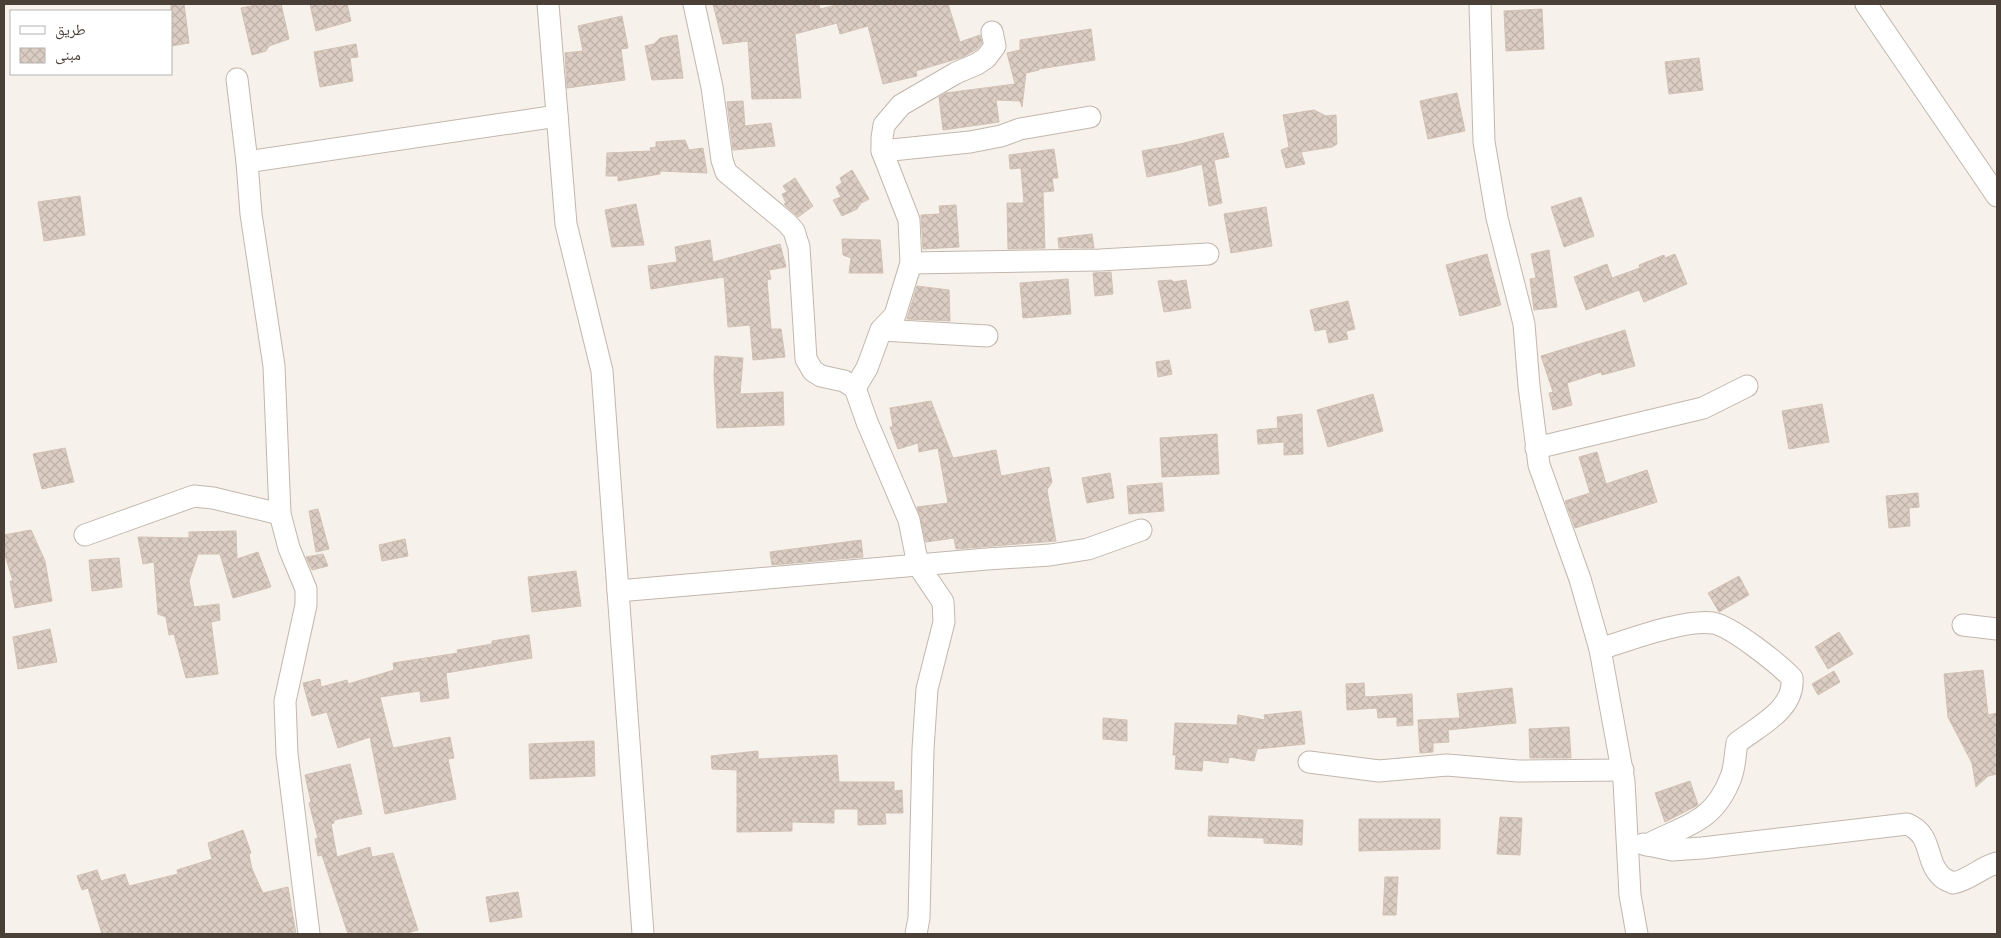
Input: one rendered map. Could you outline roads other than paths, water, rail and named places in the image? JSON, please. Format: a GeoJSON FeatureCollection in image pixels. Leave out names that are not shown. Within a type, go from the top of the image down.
{"type":"FeatureCollection","features":[{"type":"Feature","properties":{"kind":"street"},"geometry":{"type":"LineString","coordinates":[[548,4],[566,224],[602,371],[643,934]]}},
{"type":"Feature","properties":{"kind":"street"},"geometry":{"type":"LineString","coordinates":[[694,4],[712,88],[722,160],[726,172],[794,231],[799,247],[806,359],[813,372],[821,376],[844,381],[855,388],[867,422],[909,520],[918,565],[943,602],[944,622],[928,689],[923,749],[919,918],[916,934]]}},
{"type":"Feature","properties":{"kind":"street"},"geometry":{"type":"LineString","coordinates":[[1480,4],[1484,142],[1497,218],[1524,324],[1529,386],[1539,465],[1580,578],[1600,649],[1623,770],[1630,895],[1637,934]]}},
{"type":"Feature","properties":{"kind":"street"},"geometry":{"type":"LineString","coordinates":[[1866,4],[1997,196]]}},
{"type":"Feature","properties":{"kind":"street"},"geometry":{"type":"LineString","coordinates":[[855,388],[867,368],[881,330],[895,316],[911,263],[909,220],[882,150],[884,125],[901,105],[919,93],[986,58],[995,46],[992,32]]}},
{"type":"Feature","properties":{"kind":"street"},"geometry":{"type":"LineString","coordinates":[[237,78],[251,214],[274,366],[280,514],[289,548],[306,590],[306,605],[287,692],[285,726],[309,934]]}},
{"type":"Feature","properties":{"kind":"street"},"geometry":{"type":"LineString","coordinates":[[247,162],[557,116]]}},
{"type":"Feature","properties":{"kind":"street"},"geometry":{"type":"LineString","coordinates":[[882,150],[970,142],[1001,136],[1028,127],[1090,117]]}},
{"type":"Feature","properties":{"kind":"street"},"geometry":{"type":"LineString","coordinates":[[911,263],[1100,260],[1208,254]]}},
{"type":"Feature","properties":{"kind":"street"},"geometry":{"type":"LineString","coordinates":[[881,330],[986,336]]}},
{"type":"Feature","properties":{"kind":"street"},"geometry":{"type":"LineString","coordinates":[[1536,448],[1702,408],[1746,386]]}},
{"type":"Feature","properties":{"kind":"street"},"geometry":{"type":"LineString","coordinates":[[85,534],[194,496],[213,498],[280,514]]}},
{"type":"Feature","properties":{"kind":"street"},"geometry":{"type":"LineString","coordinates":[[618,591],[1050,555],[1088,549],[1141,530]]}},
{"type":"Feature","properties":{"kind":"street"},"geometry":{"type":"LineString","coordinates":[[1600,649],[1655,632],[1702,622],[1716,624],[1768,656],[1792,678],[1793,685],[1787,701],[1774,716],[1738,743],[1732,776],[1723,795],[1710,812],[1693,824],[1647,845]]}},
{"type":"Feature","properties":{"kind":"street"},"geometry":{"type":"LineString","coordinates":[[1963,624],[1997,629]]}},
{"type":"Feature","properties":{"kind":"street"},"geometry":{"type":"LineString","coordinates":[[1309,762],[1379,771],[1446,766],[1518,771],[1623,770]]}},
{"type":"Feature","properties":{"kind":"street"},"geometry":{"type":"LineString","coordinates":[[1626,838],[1672,850],[1907,824],[1918,828],[1925,840],[1931,859],[1941,876],[1952,883],[1962,882],[1990,865],[1997,863]]}}]}
